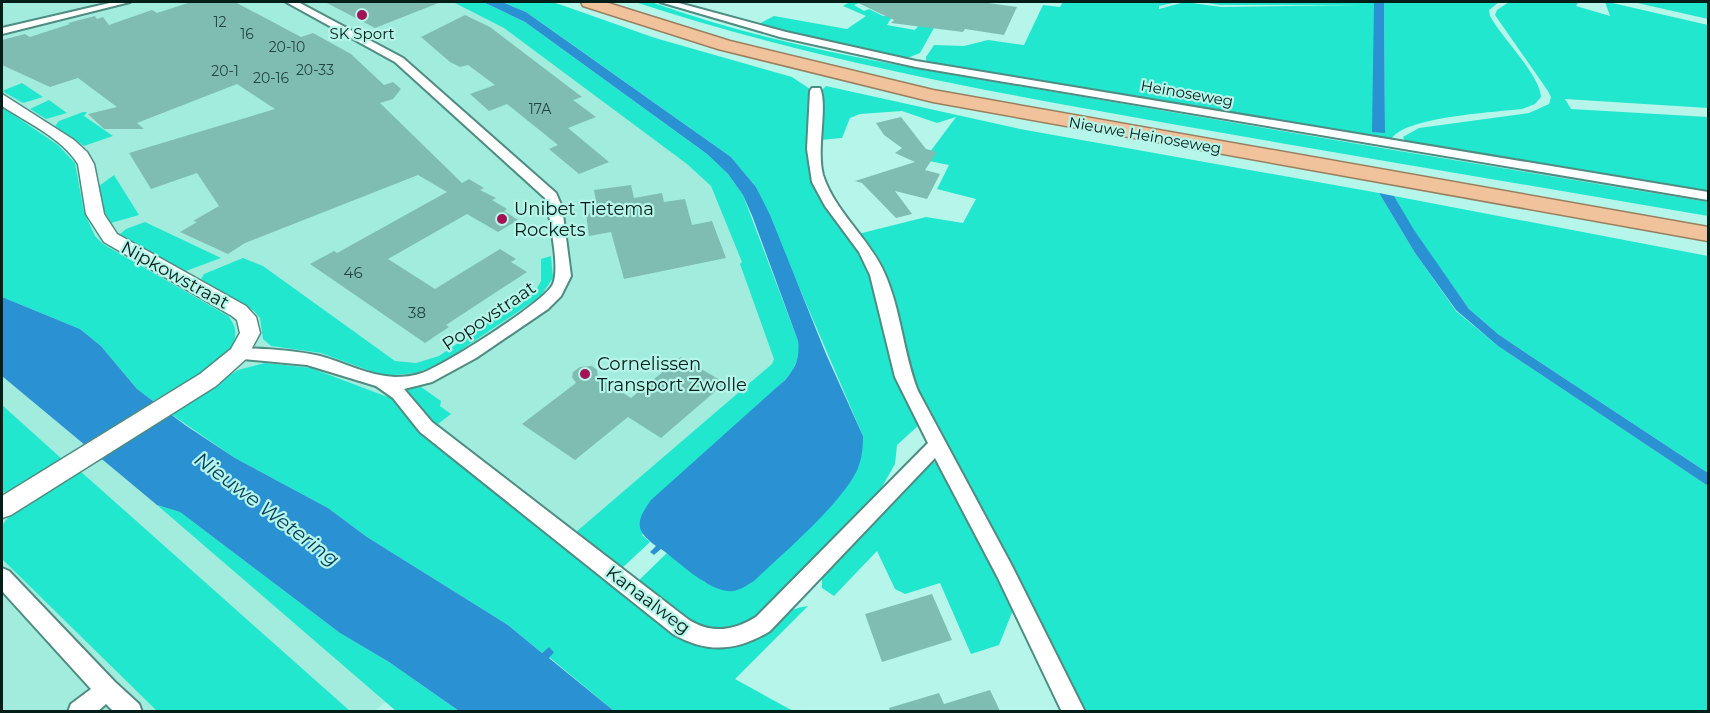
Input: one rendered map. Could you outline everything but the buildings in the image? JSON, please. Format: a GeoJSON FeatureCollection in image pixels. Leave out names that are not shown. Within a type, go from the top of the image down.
{"type":"FeatureCollection","features":[{"type":"Feature","properties":{"kind":"highway","name":"Nieuwe Heinoseweg"},"geometry":{"type":"LineString","coordinates":[[589,2],[735,48],[933,96],[1708,234]]}},
{"type":"Feature","properties":{"kind":"highway","name":"Nieuwe Heinoseweg"},"geometry":{"type":"LineString","coordinates":[[622,2],[753,42],[924,83],[1027,103],[1708,220]]}},
{"type":"Feature","properties":{"kind":"street"},"geometry":{"type":"LineString","coordinates":[[2,32],[125,2]]}},
{"type":"Feature","properties":{"kind":"street","name":"Popovstraat"},"geometry":{"type":"LineString","coordinates":[[239,354],[305,358],[331,365],[366,380],[410,382],[439,372],[548,301],[562,284],[555,207],[551,196],[399,60],[291,2]]}},
{"type":"Feature","properties":{"kind":"street","name":"Heinoseweg"},"geometry":{"type":"LineString","coordinates":[[665,2],[793,38],[916,64],[1708,196]]}},
{"type":"Feature","properties":{"kind":"street"},"geometry":{"type":"LineString","coordinates":[[816,91],[813,150],[819,181],[869,256],[878,274],[901,373],[1005,572],[1074,711]]}},
{"type":"Feature","properties":{"kind":"street","name":"Nipkowstraat"},"geometry":{"type":"LineString","coordinates":[[2,99],[68,143],[81,156],[86,164],[95,214],[110,238],[246,317],[250,333],[239,354],[219,372],[2,508]]}},
{"type":"Feature","properties":{"kind":"street","name":"Kanaalweg"},"geometry":{"type":"LineString","coordinates":[[382,382],[399,394],[426,427],[690,634],[715,640],[740,637],[763,624],[937,445]]}},
{"type":"Feature","properties":{"kind":"street"},"geometry":{"type":"LineString","coordinates":[[2,578],[107,690],[131,711]]}},
{"type":"Feature","properties":{"kind":"street"},"geometry":{"type":"LineString","coordinates":[[79,711],[107,690]]}},
{"type":"Feature","properties":{"kind":"shaded area"},"geometry":{"type":"Polygon","coordinates":[[[2,2],[460,2],[532,40],[711,176],[786,362],[375,711],[2,711],[2,2]]]}},
{"type":"Feature","properties":{"kind":"green space"},"geometry":{"type":"Polygon","coordinates":[[[453,2],[483,2],[525,22],[707,154],[728,174],[743,195],[798,341],[800,353],[792,372],[642,535],[650,542],[620,570],[433,425],[415,404],[407,389],[421,387],[441,401],[440,406],[451,414],[438,424],[576,532],[772,364],[774,359],[740,264],[742,262],[711,186],[687,164],[504,28],[453,2]]]}},
{"type":"Feature","properties":{"kind":"green space"},"geometry":{"type":"Polygon","coordinates":[[[502,2],[553,2],[655,38],[792,77],[810,89],[810,128],[832,214],[875,277],[919,425],[897,445],[895,464],[874,501],[757,619],[727,631],[696,626],[636,583],[667,553],[706,583],[863,436],[756,187],[731,157],[526,12],[502,2]]]}},
{"type":"Feature","properties":{"kind":"green space"},"geometry":{"type":"Polygon","coordinates":[[[635,2],[651,2],[757,34],[865,59],[1708,202],[1708,216],[1234,135],[965,86],[832,57],[635,2]]]}},
{"type":"Feature","properties":{"kind":"green space"},"geometry":{"type":"Polygon","coordinates":[[[847,2],[862,2],[854,5],[864,11],[869,9],[883,16],[893,15],[887,25],[915,30],[920,24],[935,26],[920,53],[905,59],[757,25],[774,16],[847,29],[866,16],[843,6],[847,2]]]}},
{"type":"Feature","properties":{"kind":"green space"},"geometry":{"type":"Polygon","coordinates":[[[1063,2],[1177,2],[1159,6],[1159,9],[1185,2],[1221,7],[1361,5],[1220,5],[1201,2],[1374,2],[1374,69],[1385,133],[1384,2],[1499,2],[1489,10],[1490,16],[1534,78],[1541,97],[1535,104],[1522,109],[1450,117],[1412,126],[1398,132],[1391,140],[926,61],[934,45],[964,46],[988,40],[1024,45],[1043,5],[1060,7],[1063,2]]]}},
{"type":"Feature","properties":{"kind":"green space"},"geometry":{"type":"Polygon","coordinates":[[[1509,2],[1574,2],[1578,3],[1576,6],[1610,16],[1605,2],[1608,2],[1708,25],[1708,108],[1565,99],[1571,109],[1708,117],[1708,193],[1405,141],[1403,137],[1419,128],[1529,113],[1549,104],[1551,97],[1548,91],[1495,15],[1497,10],[1509,2]]]}},
{"type":"Feature","properties":{"kind":"green space"},"geometry":{"type":"Polygon","coordinates":[[[1633,2],[1708,2],[1708,19],[1633,2]]]}},
{"type":"Feature","properties":{"kind":"green space"},"geometry":{"type":"Polygon","coordinates":[[[22,83],[43,97],[23,103],[2,91],[22,83]]]}},
{"type":"Feature","properties":{"kind":"green space"},"geometry":{"type":"Polygon","coordinates":[[[826,86],[1020,129],[1379,193],[1415,253],[1456,311],[1498,346],[1708,486],[1708,711],[1082,711],[922,411],[858,234],[926,217],[963,223],[976,199],[937,189],[949,165],[924,160],[956,117],[937,123],[902,111],[860,114],[850,118],[842,138],[820,140],[820,92],[826,86]]]}},
{"type":"Feature","properties":{"kind":"green space"},"geometry":{"type":"Polygon","coordinates":[[[49,100],[67,113],[46,119],[30,109],[49,100]]]}},
{"type":"Feature","properties":{"kind":"green space"},"geometry":{"type":"Polygon","coordinates":[[[2,107],[58,145],[75,163],[84,212],[95,236],[103,244],[228,316],[234,327],[235,337],[232,346],[216,364],[188,385],[184,383],[153,401],[137,389],[101,346],[80,329],[2,297],[2,107]]]}},
{"type":"Feature","properties":{"kind":"green space"},"geometry":{"type":"Polygon","coordinates":[[[87,112],[84,116],[113,136],[84,146],[55,126],[59,121],[87,112]]]}},
{"type":"Feature","properties":{"kind":"green space"},"geometry":{"type":"Polygon","coordinates":[[[114,175],[139,215],[111,223],[103,209],[99,186],[114,175]]]}},
{"type":"Feature","properties":{"kind":"green space"},"geometry":{"type":"Polygon","coordinates":[[[1394,196],[1708,256],[1708,473],[1498,334],[1469,309],[1413,230],[1394,196]]]}},
{"type":"Feature","properties":{"kind":"green space"},"geometry":{"type":"Polygon","coordinates":[[[145,222],[221,258],[186,271],[180,270],[120,234],[126,229],[145,222]]]}},
{"type":"Feature","properties":{"kind":"green space"},"geometry":{"type":"Polygon","coordinates":[[[551,256],[553,278],[540,297],[440,364],[416,373],[384,376],[321,353],[271,346],[263,339],[260,318],[254,311],[201,279],[204,274],[243,258],[263,266],[395,361],[416,363],[439,356],[536,290],[541,281],[541,259],[551,256]]]}},
{"type":"Feature","properties":{"kind":"green space"},"geometry":{"type":"Polygon","coordinates":[[[265,363],[311,368],[393,399],[685,641],[718,648],[740,646],[761,637],[789,611],[808,606],[735,679],[793,711],[614,711],[549,657],[549,647],[542,653],[508,625],[367,537],[328,508],[235,458],[168,412],[238,370],[265,363]]]}},
{"type":"Feature","properties":{"kind":"green space"},"geometry":{"type":"Polygon","coordinates":[[[2,405],[62,459],[13,489],[2,493],[2,405]]]}},
{"type":"Feature","properties":{"kind":"green space"},"geometry":{"type":"Polygon","coordinates":[[[936,462],[940,464],[1015,605],[999,645],[971,654],[940,583],[905,594],[895,589],[877,551],[834,596],[822,588],[822,576],[926,465],[936,462]]]}},
{"type":"Feature","properties":{"kind":"green space"},"geometry":{"type":"Polygon","coordinates":[[[79,470],[350,711],[157,711],[2,559],[1,530],[6,520],[25,504],[79,470]]]}},
{"type":"Feature","properties":{"kind":"green space"},"geometry":{"type":"Polygon","coordinates":[[[157,505],[180,512],[340,633],[389,662],[459,711],[396,711],[157,505]]]}},
{"type":"Feature","properties":{"kind":"water"},"geometry":{"type":"Polygon","coordinates":[[[483,2],[502,2],[526,12],[731,157],[756,187],[770,215],[826,354],[863,436],[858,468],[840,496],[796,542],[754,581],[741,588],[724,591],[695,576],[661,549],[654,555],[650,552],[656,546],[644,535],[640,520],[651,500],[785,380],[796,362],[798,341],[743,195],[728,174],[707,154],[525,22],[483,2]]]}},
{"type":"Feature","properties":{"kind":"water"},"geometry":{"type":"Polygon","coordinates":[[[1374,2],[1384,2],[1385,133],[1372,132],[1374,2]]]}},
{"type":"Feature","properties":{"kind":"water"},"geometry":{"type":"Polygon","coordinates":[[[1379,193],[1394,196],[1414,230],[1469,309],[1498,334],[1708,473],[1708,486],[1498,346],[1456,310],[1415,253],[1379,193]]]}},
{"type":"Feature","properties":{"kind":"water","name":"Nieuwe Wetering"},"geometry":{"type":"Polygon","coordinates":[[[2,297],[80,329],[101,346],[137,389],[185,425],[235,458],[328,508],[367,537],[508,625],[542,653],[549,647],[554,652],[549,658],[614,711],[459,711],[389,662],[340,633],[180,512],[157,505],[2,376],[2,297]]]}},
{"type":"Feature","properties":{"kind":"place","name":"SK Sport"},"geometry":{"type":"Point","coordinates":[362,15]}},
{"type":"Feature","properties":{"kind":"place","name":"Unibet Tietema Rockets"},"geometry":{"type":"Point","coordinates":[502,219]}},
{"type":"Feature","properties":{"kind":"place","name":"Cornelissen Transport Zwolle"},"geometry":{"type":"Point","coordinates":[585,374]}}]}
